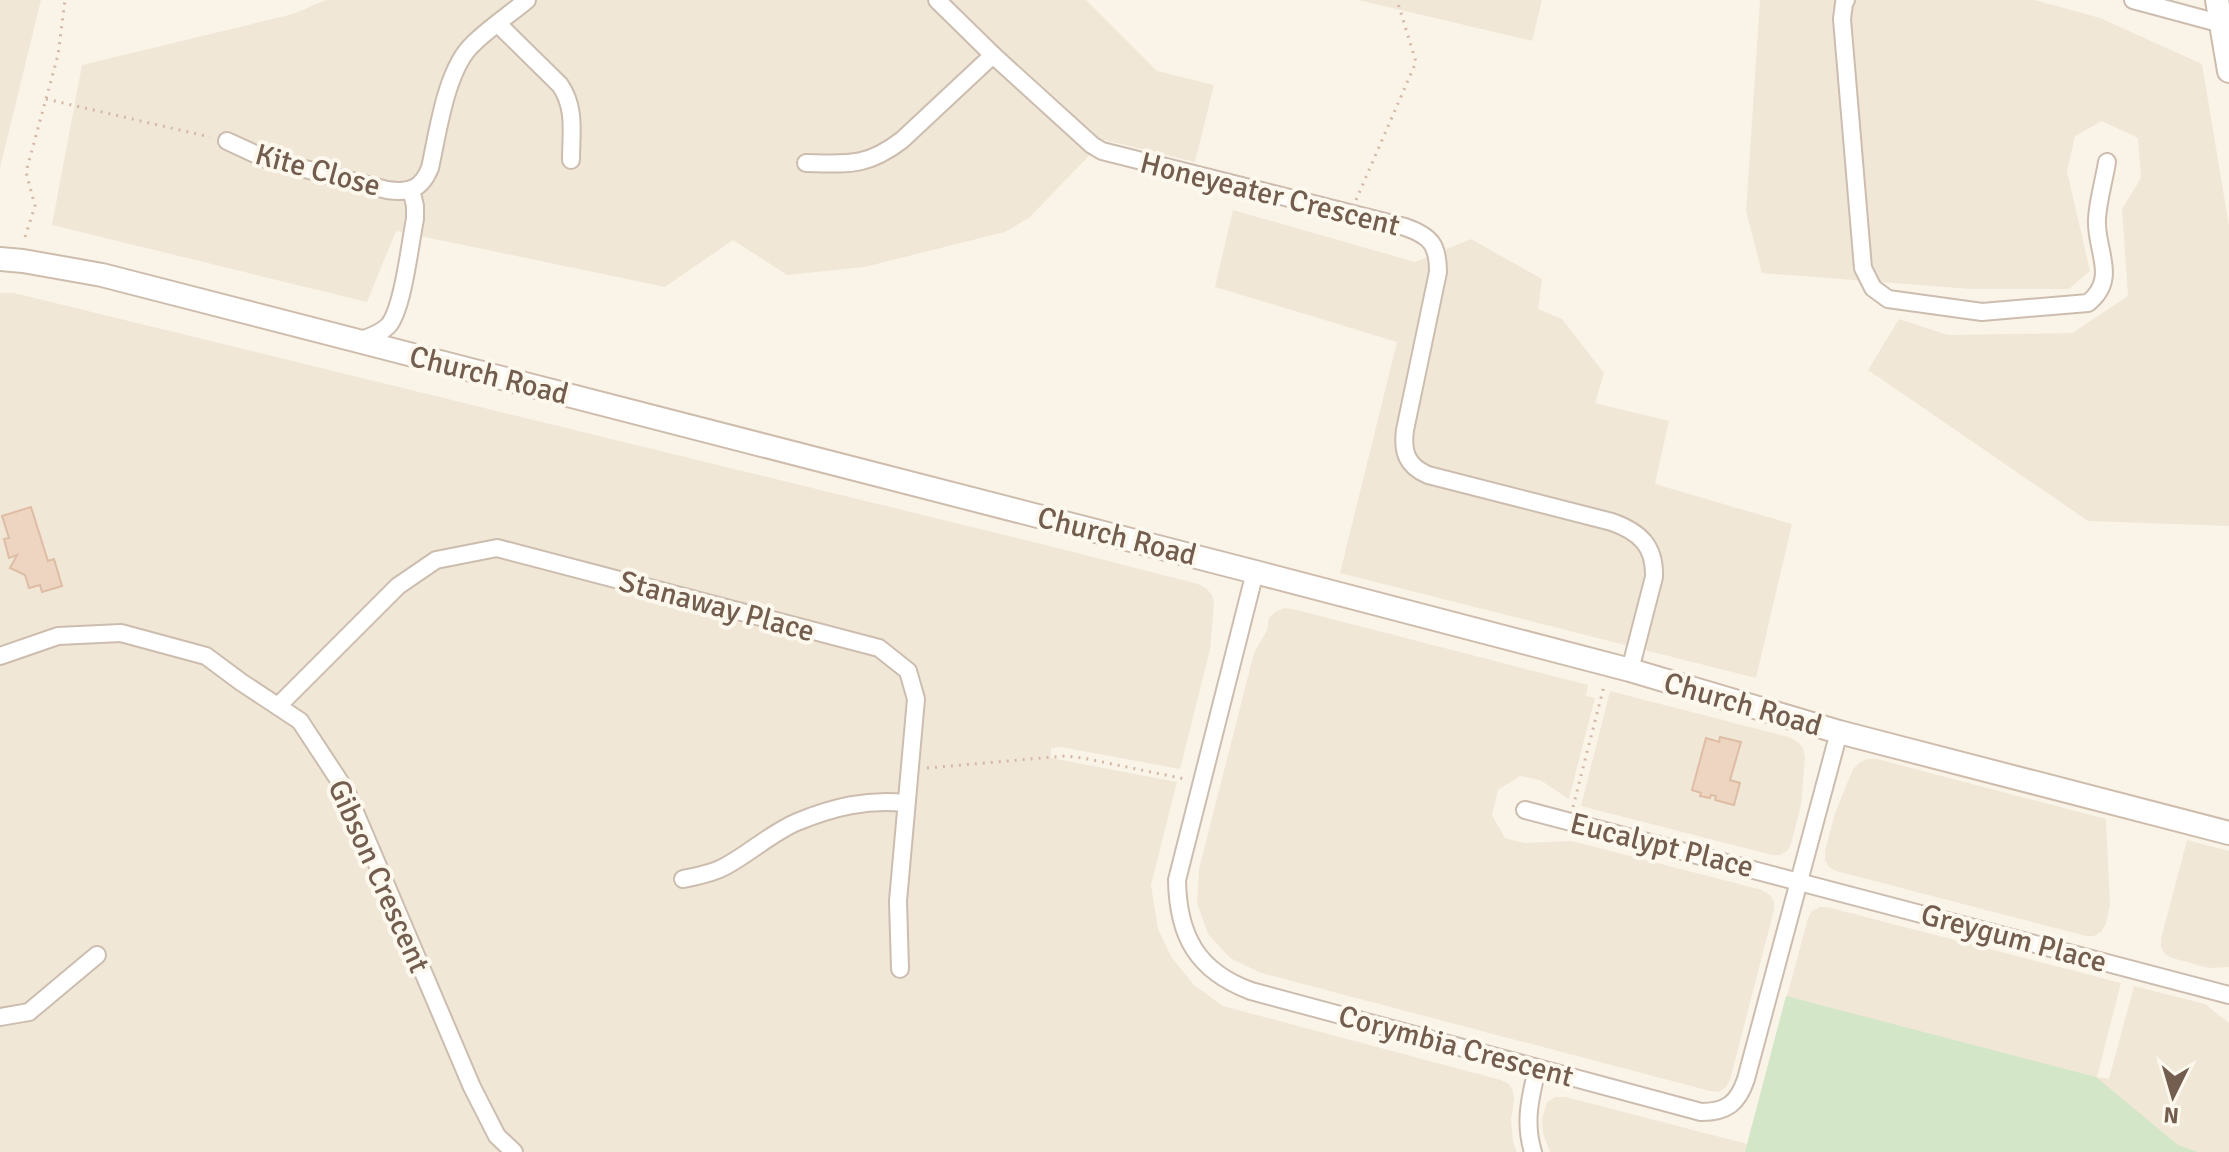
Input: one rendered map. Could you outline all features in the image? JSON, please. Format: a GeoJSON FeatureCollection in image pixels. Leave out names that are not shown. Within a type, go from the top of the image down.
{"type":"FeatureCollection","features":[{"type":"Feature","properties":{"kind":"main road"},"geometry":{"type":"LineString","coordinates":[[2219,10],[2229,71]]}},
{"type":"Feature","properties":{"kind":"main road","name":"Church Road"},"geometry":{"type":"LineString","coordinates":[[0,259],[102,275],[1630,670],[1839,732],[2229,833]]}},
{"type":"Feature","properties":{"kind":"street"},"geometry":{"type":"LineString","coordinates":[[358,341],[388,326],[397,311],[415,219],[411,189],[425,179],[430,168],[447,97],[461,58],[471,45],[527,0]]}},
{"type":"Feature","properties":{"kind":"street","name":"Honeyeater Crescent"},"geometry":{"type":"LineString","coordinates":[[937,0],[993,55],[1102,151],[1416,231],[1431,241],[1437,255],[1438,272],[1403,443],[1405,454],[1417,471],[1428,475],[1612,522],[1636,533],[1654,561],[1654,577],[1630,670]]}},
{"type":"Feature","properties":{"kind":"street"},"geometry":{"type":"LineString","coordinates":[[1846,0],[1842,19],[1863,268],[1873,288],[1888,299],[1982,312],[2088,303],[2097,296],[2104,274],[2096,221],[2107,162]]}},
{"type":"Feature","properties":{"kind":"street"},"geometry":{"type":"LineString","coordinates":[[2133,0],[2211,21],[2219,10]]}},
{"type":"Feature","properties":{"kind":"street"},"geometry":{"type":"LineString","coordinates":[[498,24],[568,96],[572,121],[571,160]]}},
{"type":"Feature","properties":{"kind":"street"},"geometry":{"type":"LineString","coordinates":[[806,163],[852,164],[887,152],[993,55]]}},
{"type":"Feature","properties":{"kind":"street","name":"Kite Close"},"geometry":{"type":"LineString","coordinates":[[227,141],[266,159],[387,190],[401,192],[411,189]]}},
{"type":"Feature","properties":{"kind":"street","name":"Stanaway Place"},"geometry":{"type":"LineString","coordinates":[[278,706],[398,586],[436,560],[497,548],[879,648],[908,671],[916,699],[898,901],[900,969]]}},
{"type":"Feature","properties":{"kind":"street","name":"Corymbia Crescent"},"geometry":{"type":"LineString","coordinates":[[1255,572],[1177,880],[1177,899],[1187,937],[1197,954],[1229,983],[1251,991],[1701,1112],[1727,1108],[1742,1091],[1746,1079],[1839,732]]}},
{"type":"Feature","properties":{"kind":"street","name":"Gibson Crescent"},"geometry":{"type":"LineString","coordinates":[[0,656],[58,636],[121,633],[206,656],[300,721],[346,791],[472,1087],[497,1136],[514,1152]]}},
{"type":"Feature","properties":{"kind":"street"},"geometry":{"type":"LineString","coordinates":[[683,879],[724,867],[796,822],[870,801],[905,803]]}},
{"type":"Feature","properties":{"kind":"street","name":"Eucalypt Place"},"geometry":{"type":"LineString","coordinates":[[1525,810],[1799,881]]}},
{"type":"Feature","properties":{"kind":"street","name":"Greygum Place"},"geometry":{"type":"LineString","coordinates":[[1799,881],[2229,995]]}},
{"type":"Feature","properties":{"kind":"street"},"geometry":{"type":"LineString","coordinates":[[0,1017],[29,1012],[97,955]]}},
{"type":"Feature","properties":{"kind":"street"},"geometry":{"type":"LineString","coordinates":[[1533,1152],[1527,1120],[1537,1069]]}},
{"type":"Feature","properties":{"kind":"path"},"geometry":{"type":"LineString","coordinates":[[25,237],[35,206],[26,172],[58,55],[65,0]]}},
{"type":"Feature","properties":{"kind":"path"},"geometry":{"type":"LineString","coordinates":[[1350,214],[1416,62],[1397,0]]}},
{"type":"Feature","properties":{"kind":"path"},"geometry":{"type":"LineString","coordinates":[[46,99],[227,141]]}},
{"type":"Feature","properties":{"kind":"path"},"geometry":{"type":"LineString","coordinates":[[1574,802],[1604,686]]}},
{"type":"Feature","properties":{"kind":"path"},"geometry":{"type":"LineString","coordinates":[[929,768],[1065,756],[1179,778]]}},
{"type":"Feature","properties":{"kind":"shaded area"},"geometry":{"type":"Polygon","coordinates":[[[0,0],[41,0],[0,168],[0,0]]]}},
{"type":"Feature","properties":{"kind":"shaded area"},"geometry":{"type":"Polygon","coordinates":[[[326,0],[1086,0],[1157,71],[1214,85],[1195,162],[1104,140],[1030,217],[1005,232],[865,267],[787,275],[733,240],[665,287],[396,231],[367,302],[52,225],[82,65],[293,14],[326,0]]]}},
{"type":"Feature","properties":{"kind":"shaded area"},"geometry":{"type":"Polygon","coordinates":[[[1358,0],[1542,0],[1532,41],[1358,0]]]}},
{"type":"Feature","properties":{"kind":"shaded area"},"geometry":{"type":"Polygon","coordinates":[[[1760,0],[2035,0],[2100,18],[2202,64],[2229,226],[2229,526],[2088,521],[1868,370],[1899,319],[1948,335],[2072,333],[2128,296],[2122,209],[2141,178],[2138,138],[2102,121],[2075,136],[2067,171],[2090,271],[2069,289],[1971,289],[1762,273],[1746,211],[1760,0]]]}},
{"type":"Feature","properties":{"kind":"shaded area"},"geometry":{"type":"Polygon","coordinates":[[[1233,210],[1415,262],[1471,239],[1542,279],[1538,309],[1562,319],[1604,373],[1595,403],[1669,421],[1655,484],[1792,524],[1756,678],[1340,573],[1397,342],[1215,287],[1233,210]]]}},
{"type":"Feature","properties":{"kind":"shaded area"},"geometry":{"type":"Polygon","coordinates":[[[0,293],[14,293],[1050,546],[1206,588],[1214,604],[1210,650],[1180,769],[1061,747],[1051,748],[1051,758],[1177,782],[1151,885],[1158,929],[1172,958],[1194,985],[1223,1006],[1509,1084],[1513,1091],[1511,1120],[1517,1152],[0,1152],[0,293]]]}},
{"type":"Feature","properties":{"kind":"shaded area"},"geometry":{"type":"Polygon","coordinates":[[[1284,608],[1588,685],[1586,696],[1595,698],[1569,799],[1540,780],[1520,776],[1498,790],[1492,815],[1505,838],[1524,843],[1572,841],[1762,890],[1770,895],[1774,910],[1726,1087],[1719,1092],[1710,1091],[1261,973],[1230,958],[1208,934],[1197,903],[1199,869],[1254,653],[1267,630],[1269,618],[1284,608]]]}},
{"type":"Feature","properties":{"kind":"shaded area"},"geometry":{"type":"Polygon","coordinates":[[[1610,691],[1789,737],[1798,742],[1805,758],[1801,805],[1787,851],[1772,855],[1581,806],[1610,691]]]}},
{"type":"Feature","properties":{"kind":"shaded area"},"geometry":{"type":"Polygon","coordinates":[[[1867,759],[1877,759],[2106,819],[2110,905],[2101,932],[2086,936],[1829,867],[1825,851],[1835,813],[1853,769],[1867,759]]]}},
{"type":"Feature","properties":{"kind":"shaded area"},"geometry":{"type":"Polygon","coordinates":[[[2187,840],[2229,851],[2229,967],[2209,968],[2172,958],[2161,947],[2187,840]]]}},
{"type":"Feature","properties":{"kind":"shaded area"},"geometry":{"type":"Polygon","coordinates":[[[1820,907],[2121,983],[2097,1077],[2109,1079],[2134,986],[2205,1004],[2229,1023],[2229,1152],[1550,1152],[1542,1119],[1547,1102],[1555,1097],[1566,1097],[1747,1144],[1808,918],[1812,911],[1820,907]]]}},
{"type":"Feature","properties":{"kind":"green space"},"geometry":{"type":"Polygon","coordinates":[[[1786,996],[2096,1077],[2178,1145],[2198,1152],[1745,1152],[1786,996]]]}},
{"type":"Feature","properties":{"kind":"building"},"geometry":{"type":"Polygon","coordinates":[[[31,507],[48,561],[54,559],[62,586],[42,592],[40,585],[29,588],[25,575],[10,568],[17,555],[9,558],[4,539],[9,538],[2,516],[31,507]]]}},
{"type":"Feature","properties":{"kind":"building"},"geometry":{"type":"Polygon","coordinates":[[[1720,737],[1741,742],[1730,780],[1740,783],[1734,805],[1715,800],[1716,796],[1700,796],[1701,793],[1692,790],[1706,738],[1719,742],[1720,737]]]}}]}
